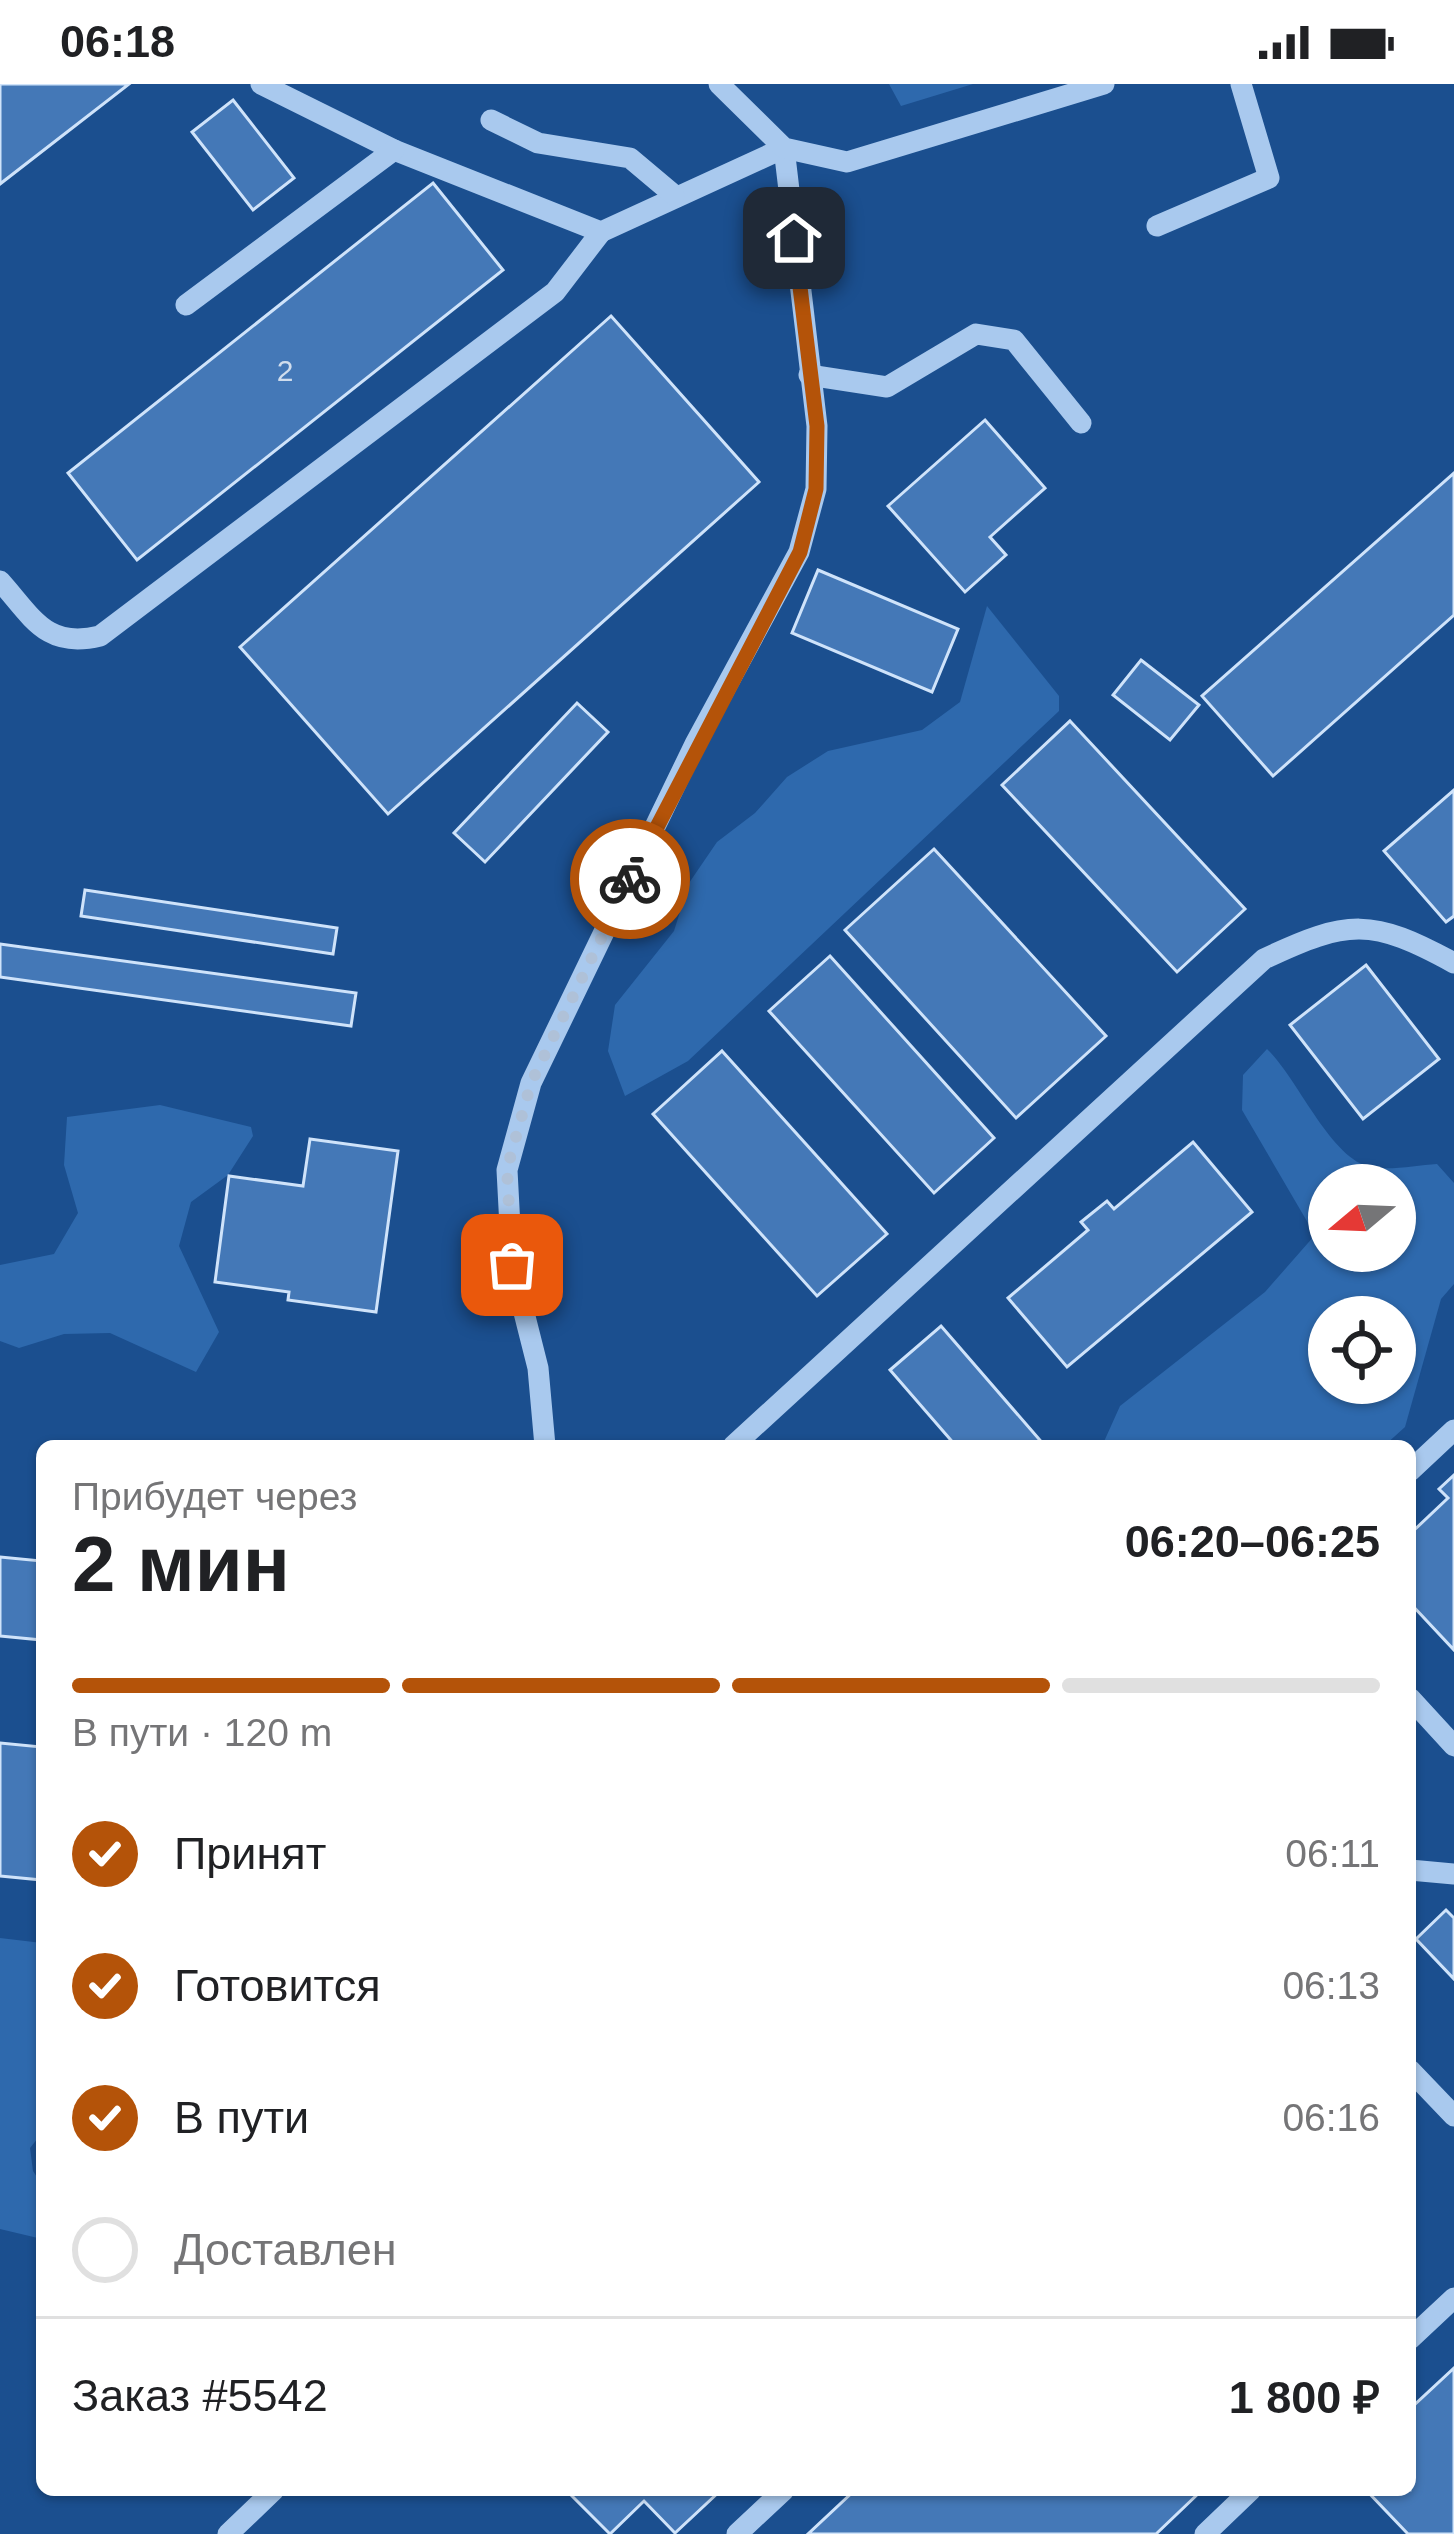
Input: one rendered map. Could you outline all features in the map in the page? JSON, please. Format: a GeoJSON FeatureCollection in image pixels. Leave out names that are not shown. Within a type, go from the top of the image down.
{"type":"FeatureCollection","features":[{"type":"Feature","properties":{"kind":"street"},"geometry":{"type":"LineString","coordinates":[[261,84],[394,150],[601,232]]}},
{"type":"Feature","properties":{"kind":"street"},"geometry":{"type":"LineString","coordinates":[[719,84],[784,148],[847,162],[1104,84]]}},
{"type":"Feature","properties":{"kind":"street"},"geometry":{"type":"LineString","coordinates":[[1157,226],[1269,178],[1241,84]]}},
{"type":"Feature","properties":{"kind":"street"},"geometry":{"type":"LineString","coordinates":[[491,120],[538,142],[630,158],[674,195]]}},
{"type":"Feature","properties":{"kind":"street"},"geometry":{"type":"LineString","coordinates":[[0,581],[44,632],[71,643],[100,637],[555,292],[601,232],[784,148]]}},
{"type":"Feature","properties":{"kind":"street"},"geometry":{"type":"LineString","coordinates":[[544,1440],[538,1368],[512,1265],[507,1169],[531,1083],[695,744],[800,552],[816,489],[817,426],[784,148]]}},
{"type":"Feature","properties":{"kind":"street"},"geometry":{"type":"LineString","coordinates":[[187,304],[394,150]]}},
{"type":"Feature","properties":{"kind":"street"},"geometry":{"type":"LineString","coordinates":[[809,375],[887,387],[976,334],[1015,340],[1081,423]]}},
{"type":"Feature","properties":{"kind":"street"},"geometry":{"type":"LineString","coordinates":[[740,1440],[1264,959],[1314,935],[1372,926],[1454,963]]}},
{"type":"Feature","properties":{"kind":"street"},"geometry":{"type":"LineString","coordinates":[[1416,1465],[1454,1430]]}},
{"type":"Feature","properties":{"kind":"street"},"geometry":{"type":"LineString","coordinates":[[1416,1705],[1454,1746]]}},
{"type":"Feature","properties":{"kind":"street"},"geometry":{"type":"LineString","coordinates":[[1416,1871],[1454,1874]]}},
{"type":"Feature","properties":{"kind":"street"},"geometry":{"type":"LineString","coordinates":[[1416,2076],[1454,2116]]}},
{"type":"Feature","properties":{"kind":"street"},"geometry":{"type":"LineString","coordinates":[[1416,2333],[1454,2298]]}},
{"type":"Feature","properties":{"kind":"street"},"geometry":{"type":"LineString","coordinates":[[228,2534],[268,2496]]}},
{"type":"Feature","properties":{"kind":"street"},"geometry":{"type":"LineString","coordinates":[[737,2534],[778,2496]]}},
{"type":"Feature","properties":{"kind":"street"},"geometry":{"type":"LineString","coordinates":[[1205,2534],[1245,2496]]}},
{"type":"Feature","properties":{"kind":"shaded area"},"geometry":{"type":"Polygon","coordinates":[[[889,84],[973,84],[901,106],[889,84]]]}},
{"type":"Feature","properties":{"kind":"shaded area"},"geometry":{"type":"Polygon","coordinates":[[[987,606],[1059,696],[1059,711],[688,1061],[625,1096],[608,1051],[615,1005],[674,931],[689,883],[717,842],[755,813],[787,777],[828,751],[922,730],[960,702],[987,606]]]}},
{"type":"Feature","properties":{"kind":"shaded area"},"geometry":{"type":"Polygon","coordinates":[[[1267,1049],[1328,1134],[1364,1164],[1308,1164],[1308,1223],[1242,1110],[1243,1075],[1267,1049]]]}},
{"type":"Feature","properties":{"kind":"shaded area"},"geometry":{"type":"Polygon","coordinates":[[[160,1105],[251,1127],[253,1136],[228,1175],[191,1202],[179,1246],[219,1332],[196,1372],[110,1333],[64,1334],[19,1348],[0,1341],[0,1265],[54,1254],[78,1213],[64,1165],[67,1117],[160,1105]]]}},
{"type":"Feature","properties":{"kind":"shaded area"},"geometry":{"type":"Polygon","coordinates":[[[1437,1164],[1454,1183],[1454,1284],[1441,1299],[1416,1388],[1416,1296],[1308,1296],[1308,1404],[1411,1404],[1405,1427],[1391,1440],[1105,1440],[1120,1406],[1265,1292],[1308,1243],[1308,1272],[1416,1272],[1416,1166],[1437,1164]]]}},
{"type":"Feature","properties":{"kind":"shaded area"},"geometry":{"type":"Polygon","coordinates":[[[0,1938],[36,1942],[36,2140],[30,2148],[36,2176],[36,2238],[0,2229],[0,1938]]]}},
{"type":"Feature","properties":{"kind":"building"},"geometry":{"type":"Polygon","coordinates":[[[0,84],[129,84],[0,184],[0,84]]]}},
{"type":"Feature","properties":{"kind":"building"},"geometry":{"type":"Polygon","coordinates":[[[233,100],[294,178],[253,210],[192,132],[233,100]]]}},
{"type":"Feature","properties":{"kind":"building"},"geometry":{"type":"Polygon","coordinates":[[[433,183],[503,270],[137,560],[68,473],[433,183]]]}},
{"type":"Feature","properties":{"kind":"building"},"geometry":{"type":"Polygon","coordinates":[[[611,316],[759,482],[388,814],[240,647],[611,316]]]}},
{"type":"Feature","properties":{"kind":"building"},"geometry":{"type":"Polygon","coordinates":[[[985,420],[1045,488],[990,537],[1006,555],[965,592],[888,506],[985,420]]]}},
{"type":"Feature","properties":{"kind":"building"},"geometry":{"type":"Polygon","coordinates":[[[1454,473],[1454,615],[1273,776],[1202,696],[1454,473]]]}},
{"type":"Feature","properties":{"kind":"building"},"geometry":{"type":"Polygon","coordinates":[[[818,570],[958,629],[932,692],[792,633],[818,570]]]}},
{"type":"Feature","properties":{"kind":"building"},"geometry":{"type":"Polygon","coordinates":[[[1141,660],[1199,705],[1170,740],[1113,695],[1141,660]]]}},
{"type":"Feature","properties":{"kind":"building"},"geometry":{"type":"Polygon","coordinates":[[[577,703],[608,732],[485,862],[454,833],[577,703]]]}},
{"type":"Feature","properties":{"kind":"building"},"geometry":{"type":"Polygon","coordinates":[[[1070,721],[1245,909],[1177,972],[1002,785],[1070,721]]]}},
{"type":"Feature","properties":{"kind":"building"},"geometry":{"type":"Polygon","coordinates":[[[1454,790],[1454,916],[1446,922],[1384,851],[1454,790]]]}},
{"type":"Feature","properties":{"kind":"building"},"geometry":{"type":"Polygon","coordinates":[[[934,849],[1106,1036],[1016,1118],[845,930],[934,849]]]}},
{"type":"Feature","properties":{"kind":"building"},"geometry":{"type":"Polygon","coordinates":[[[85,890],[337,928],[333,954],[81,916],[85,890]]]}},
{"type":"Feature","properties":{"kind":"building"},"geometry":{"type":"Polygon","coordinates":[[[0,944],[356,993],[351,1026],[0,977],[0,944]]]}},
{"type":"Feature","properties":{"kind":"building"},"geometry":{"type":"Polygon","coordinates":[[[830,956],[994,1138],[934,1193],[769,1011],[830,956]]]}},
{"type":"Feature","properties":{"kind":"building"},"geometry":{"type":"Polygon","coordinates":[[[1366,965],[1439,1059],[1363,1119],[1290,1025],[1366,965]]]}},
{"type":"Feature","properties":{"kind":"building"},"geometry":{"type":"Polygon","coordinates":[[[722,1051],[887,1234],[817,1296],[653,1114],[722,1051]]]}},
{"type":"Feature","properties":{"kind":"building"},"geometry":{"type":"Polygon","coordinates":[[[310,1139],[398,1151],[376,1312],[288,1300],[289,1292],[215,1282],[229,1176],[303,1186],[310,1139]]]}},
{"type":"Feature","properties":{"kind":"building"},"geometry":{"type":"Polygon","coordinates":[[[1193,1142],[1252,1212],[1067,1367],[1008,1298],[1088,1230],[1081,1222],[1107,1201],[1114,1209],[1193,1142]]]}},
{"type":"Feature","properties":{"kind":"building"},"geometry":{"type":"Polygon","coordinates":[[[941,1326],[1040,1440],[951,1440],[890,1370],[941,1326]]]}},
{"type":"Feature","properties":{"kind":"building"},"geometry":{"type":"Polygon","coordinates":[[[1454,1475],[1454,1650],[1416,1609],[1416,1528],[1448,1498],[1439,1489],[1454,1475]]]}},
{"type":"Feature","properties":{"kind":"building"},"geometry":{"type":"Polygon","coordinates":[[[0,1557],[36,1560],[36,1639],[0,1636],[0,1557]]]}},
{"type":"Feature","properties":{"kind":"building"},"geometry":{"type":"Polygon","coordinates":[[[0,1743],[36,1746],[36,1879],[0,1876],[0,1743]]]}},
{"type":"Feature","properties":{"kind":"building"},"geometry":{"type":"Polygon","coordinates":[[[1446,1910],[1454,1918],[1454,1979],[1416,1939],[1446,1910]]]}},
{"type":"Feature","properties":{"kind":"building"},"geometry":{"type":"Polygon","coordinates":[[[1454,2368],[1454,2534],[1408,2534],[1372,2496],[1416,2496],[1416,2403],[1454,2368]]]}},
{"type":"Feature","properties":{"kind":"building"},"geometry":{"type":"Polygon","coordinates":[[[572,2496],[715,2496],[675,2533],[644,2501],[610,2534],[572,2496]]]}},
{"type":"Feature","properties":{"kind":"building"},"geometry":{"type":"Polygon","coordinates":[[[849,2496],[1196,2496],[1156,2534],[808,2534],[849,2496]]]}},
{"type":"Feature","properties":{"kind":"way so far"},"geometry":{"type":"LineString","coordinates":[[512,1265],[507,1169],[531,1083],[630,879]]}},
{"type":"Feature","properties":{"kind":"route"},"geometry":{"type":"LineString","coordinates":[[630,879],[695,744],[800,552],[816,489],[817,426],[794,238]]}}]}
